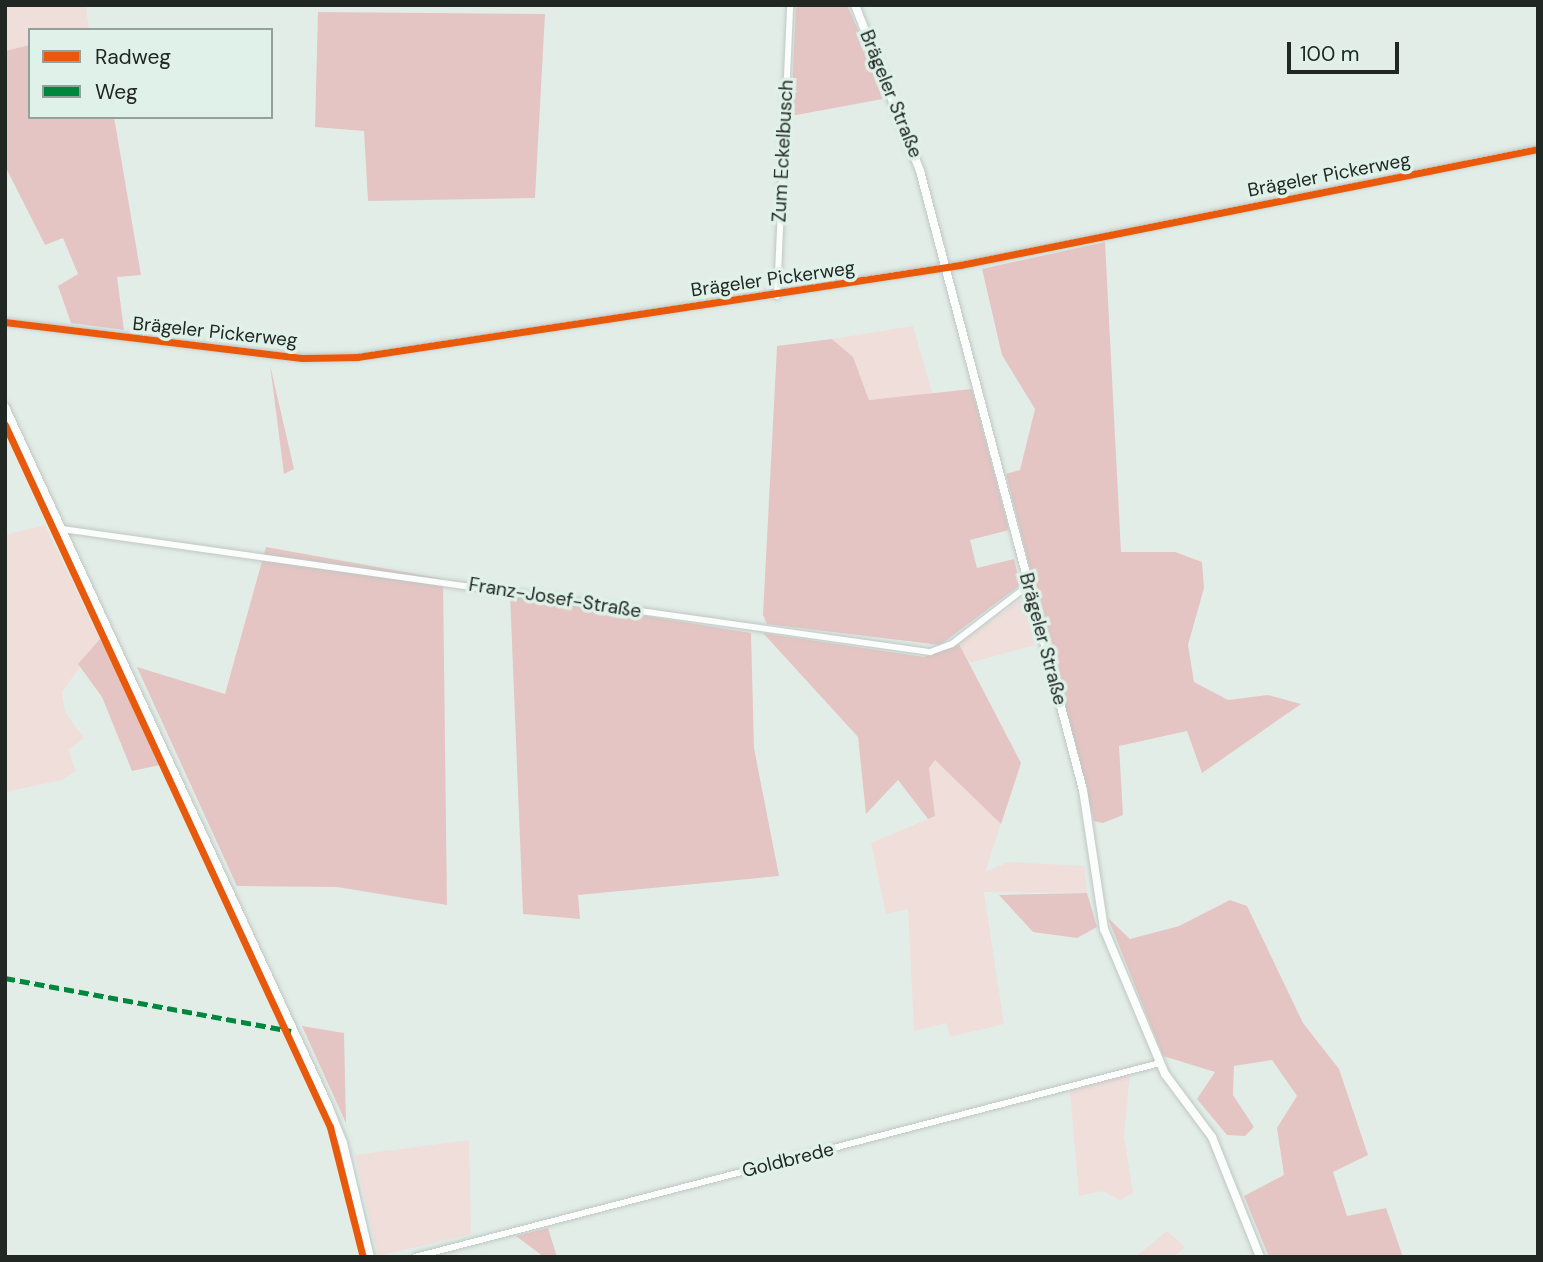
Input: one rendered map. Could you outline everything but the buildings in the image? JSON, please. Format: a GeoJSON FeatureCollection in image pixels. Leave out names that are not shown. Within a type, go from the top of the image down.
{"type":"FeatureCollection","features":[{"type":"Feature","properties":{"kind":"street","name":"Zum Eckelbusch"},"geometry":{"type":"LineString","coordinates":[[777,296],[790,5]]}},
{"type":"Feature","properties":{"kind":"street","name":"Brägeler Straße"},"geometry":{"type":"LineString","coordinates":[[855,5],[905,119],[946,268],[1083,790],[1099,911],[1160,1063],[1212,1136],[1260,1257]]}},
{"type":"Feature","properties":{"kind":"street","name":"Brägeler Pickerweg"},"geometry":{"type":"LineString","coordinates":[[5,322],[325,359],[777,296],[946,268],[1538,149]]}},
{"type":"Feature","properties":{"kind":"street"},"geometry":{"type":"LineString","coordinates":[[5,407],[327,1102],[343,1143],[370,1257]]}},
{"type":"Feature","properties":{"kind":"street","name":"Franz-Josef-Straße"},"geometry":{"type":"LineString","coordinates":[[62,529],[930,652],[952,644],[1029,585]]}},
{"type":"Feature","properties":{"kind":"street","name":"Goldbrede"},"geometry":{"type":"LineString","coordinates":[[415,1257],[1160,1063]]}},
{"type":"Feature","properties":{"kind":"shaded area"},"geometry":{"type":"Polygon","coordinates":[[[5,5],[86,5],[89,28],[28,28],[28,45],[5,51],[5,5]]]}},
{"type":"Feature","properties":{"kind":"shaded area"},"geometry":{"type":"Polygon","coordinates":[[[796,5],[847,5],[888,98],[791,116],[796,5]]]}},
{"type":"Feature","properties":{"kind":"shaded area"},"geometry":{"type":"Polygon","coordinates":[[[318,12],[545,14],[535,198],[368,201],[364,131],[315,127],[318,12]]]}},
{"type":"Feature","properties":{"kind":"shaded area"},"geometry":{"type":"Polygon","coordinates":[[[28,45],[28,119],[114,119],[141,275],[117,277],[124,330],[71,323],[58,286],[78,274],[63,238],[45,245],[5,166],[5,51],[28,45]]]}},
{"type":"Feature","properties":{"kind":"shaded area"},"geometry":{"type":"Polygon","coordinates":[[[1105,242],[1121,552],[1175,552],[1202,562],[1204,588],[1188,645],[1194,682],[1228,700],[1268,695],[1301,704],[1202,773],[1187,731],[1119,746],[1123,815],[1103,823],[1094,821],[1006,474],[1020,470],[1035,409],[1002,355],[982,269],[1105,242]]]}},
{"type":"Feature","properties":{"kind":"shaded area"},"geometry":{"type":"Polygon","coordinates":[[[913,326],[933,396],[869,400],[853,357],[832,339],[913,326]]]}},
{"type":"Feature","properties":{"kind":"shaded area"},"geometry":{"type":"Polygon","coordinates":[[[832,339],[853,357],[869,400],[972,389],[1009,530],[970,540],[977,568],[1014,559],[1020,585],[940,645],[767,624],[763,615],[777,346],[832,339]]]}},
{"type":"Feature","properties":{"kind":"shaded area"},"geometry":{"type":"Polygon","coordinates":[[[270,365],[294,469],[284,474],[270,365]]]}},
{"type":"Feature","properties":{"kind":"shaded area"},"geometry":{"type":"Polygon","coordinates":[[[45,525],[100,639],[62,692],[65,712],[84,738],[68,750],[76,771],[62,780],[5,792],[5,535],[45,525]]]}},
{"type":"Feature","properties":{"kind":"shaded area"},"geometry":{"type":"Polygon","coordinates":[[[266,547],[443,579],[447,905],[337,887],[237,886],[137,667],[225,694],[266,547]]]}},
{"type":"Feature","properties":{"kind":"shaded area"},"geometry":{"type":"Polygon","coordinates":[[[510,594],[751,633],[754,748],[779,876],[578,895],[580,919],[523,914],[510,594]]]}},
{"type":"Feature","properties":{"kind":"shaded area"},"geometry":{"type":"Polygon","coordinates":[[[1023,598],[1036,645],[969,663],[959,644],[1023,598]]]}},
{"type":"Feature","properties":{"kind":"shaded area"},"geometry":{"type":"Polygon","coordinates":[[[763,633],[924,657],[959,644],[1021,763],[1001,824],[935,760],[929,768],[935,816],[928,819],[898,780],[866,814],[858,737],[763,633]]]}},
{"type":"Feature","properties":{"kind":"shaded area"},"geometry":{"type":"Polygon","coordinates":[[[100,639],[160,765],[132,771],[102,697],[78,664],[100,639]]]}},
{"type":"Feature","properties":{"kind":"shaded area"},"geometry":{"type":"Polygon","coordinates":[[[935,760],[1001,824],[985,872],[1008,862],[1084,866],[1087,893],[984,892],[1004,1024],[950,1037],[946,1023],[914,1031],[908,909],[886,914],[871,843],[935,816],[929,768],[935,760]]]}},
{"type":"Feature","properties":{"kind":"shaded area"},"geometry":{"type":"Polygon","coordinates":[[[1087,893],[1097,927],[1077,938],[1033,932],[999,895],[1087,893]]]}},
{"type":"Feature","properties":{"kind":"shaded area"},"geometry":{"type":"Polygon","coordinates":[[[1230,900],[1247,906],[1303,1023],[1339,1069],[1368,1155],[1333,1172],[1347,1216],[1386,1208],[1403,1257],[1269,1257],[1244,1196],[1284,1175],[1277,1128],[1297,1096],[1272,1060],[1234,1066],[1233,1095],[1254,1127],[1245,1136],[1227,1135],[1197,1099],[1215,1072],[1163,1056],[1108,918],[1130,939],[1179,926],[1230,900]]]}},
{"type":"Feature","properties":{"kind":"shaded area"},"geometry":{"type":"Polygon","coordinates":[[[302,1026],[344,1033],[346,1123],[302,1026]]]}},
{"type":"Feature","properties":{"kind":"shaded area"},"geometry":{"type":"Polygon","coordinates":[[[1130,1073],[1124,1136],[1133,1193],[1120,1200],[1102,1191],[1079,1196],[1070,1091],[1130,1073]]]}},
{"type":"Feature","properties":{"kind":"shaded area"},"geometry":{"type":"Polygon","coordinates":[[[469,1140],[471,1234],[378,1256],[355,1155],[469,1140]]]}},
{"type":"Feature","properties":{"kind":"shaded area"},"geometry":{"type":"Polygon","coordinates":[[[548,1228],[557,1257],[544,1257],[516,1236],[548,1228]]]}},
{"type":"Feature","properties":{"kind":"shaded area"},"geometry":{"type":"Polygon","coordinates":[[[1167,1231],[1185,1247],[1174,1257],[1135,1257],[1167,1231]]]}},
{"type":"Feature","properties":{"kind":"marked path"},"geometry":{"type":"LineString","coordinates":[[5,978],[291,1031]]}},
{"type":"Feature","properties":{"kind":"cycle path"},"geometry":{"type":"LineString","coordinates":[[5,322],[302,358],[357,357],[960,265],[1538,149]]}},
{"type":"Feature","properties":{"kind":"cycle path"},"geometry":{"type":"LineString","coordinates":[[5,425],[330,1127],[363,1257]]}}]}
